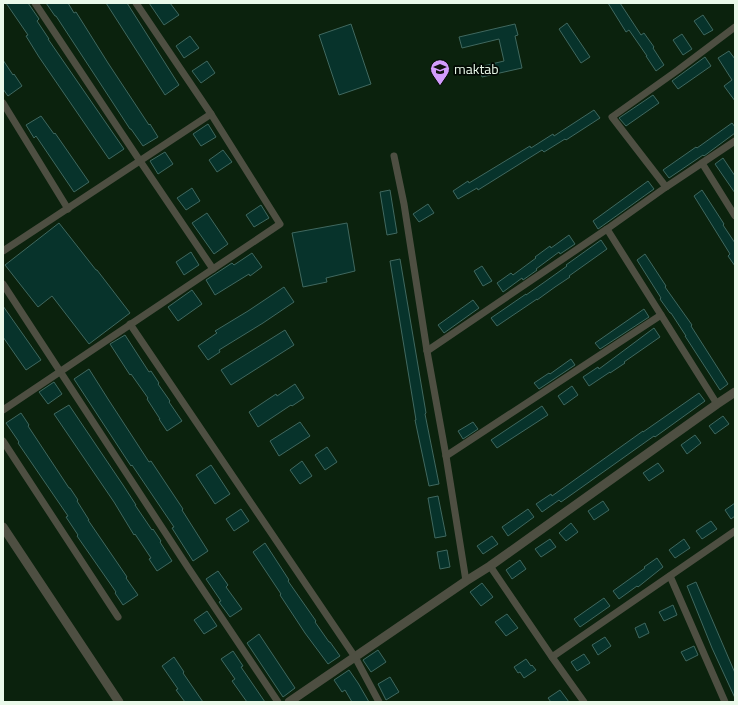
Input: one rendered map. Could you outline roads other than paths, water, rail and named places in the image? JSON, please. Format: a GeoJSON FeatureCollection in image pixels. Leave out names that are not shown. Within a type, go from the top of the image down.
{"type":"FeatureCollection","features":[{"type":"Feature","properties":{"kind":"street"},"geometry":{"type":"LineString","coordinates":[[35,3],[213,269]]}},
{"type":"Feature","properties":{"kind":"street"},"geometry":{"type":"LineString","coordinates":[[3,410],[280,224],[211,114],[136,3]]}},
{"type":"Feature","properties":{"kind":"street"},"geometry":{"type":"LineString","coordinates":[[666,187],[612,117],[735,27]]}},
{"type":"Feature","properties":{"kind":"street"},"geometry":{"type":"LineString","coordinates":[[3,103],[68,209]]}},
{"type":"Feature","properties":{"kind":"street"},"geometry":{"type":"LineString","coordinates":[[3,252],[211,114]]}},
{"type":"Feature","properties":{"kind":"street"},"geometry":{"type":"LineString","coordinates":[[427,351],[607,230],[666,187],[735,141]]}},
{"type":"Feature","properties":{"kind":"street"},"geometry":{"type":"LineString","coordinates":[[394,156],[404,204],[466,581]]}},
{"type":"Feature","properties":{"kind":"street"},"geometry":{"type":"LineString","coordinates":[[702,163],[735,216]]}},
{"type":"Feature","properties":{"kind":"street"},"geometry":{"type":"LineString","coordinates":[[607,230],[717,404]]}},
{"type":"Feature","properties":{"kind":"street"},"geometry":{"type":"LineString","coordinates":[[3,284],[189,570],[278,702]]}},
{"type":"Feature","properties":{"kind":"street"},"geometry":{"type":"LineString","coordinates":[[446,456],[661,315]]}},
{"type":"Feature","properties":{"kind":"street"},"geometry":{"type":"LineString","coordinates":[[130,324],[355,657],[379,702]]}},
{"type":"Feature","properties":{"kind":"street"},"geometry":{"type":"LineString","coordinates":[[289,702],[490,566],[735,392]]}},
{"type":"Feature","properties":{"kind":"street"},"geometry":{"type":"LineString","coordinates":[[3,441],[118,617]]}},
{"type":"Feature","properties":{"kind":"street"},"geometry":{"type":"LineString","coordinates":[[3,527],[119,702]]}},
{"type":"Feature","properties":{"kind":"street"},"geometry":{"type":"LineString","coordinates":[[552,657],[735,532]]}},
{"type":"Feature","properties":{"kind":"street"},"geometry":{"type":"LineString","coordinates":[[490,566],[584,702]]}},
{"type":"Feature","properties":{"kind":"street"},"geometry":{"type":"LineString","coordinates":[[670,576],[725,702]]}},
{"type":"Feature","properties":{"kind":"place","name":"maktab"},"geometry":{"type":"Point","coordinates":[440,86]}}]}
